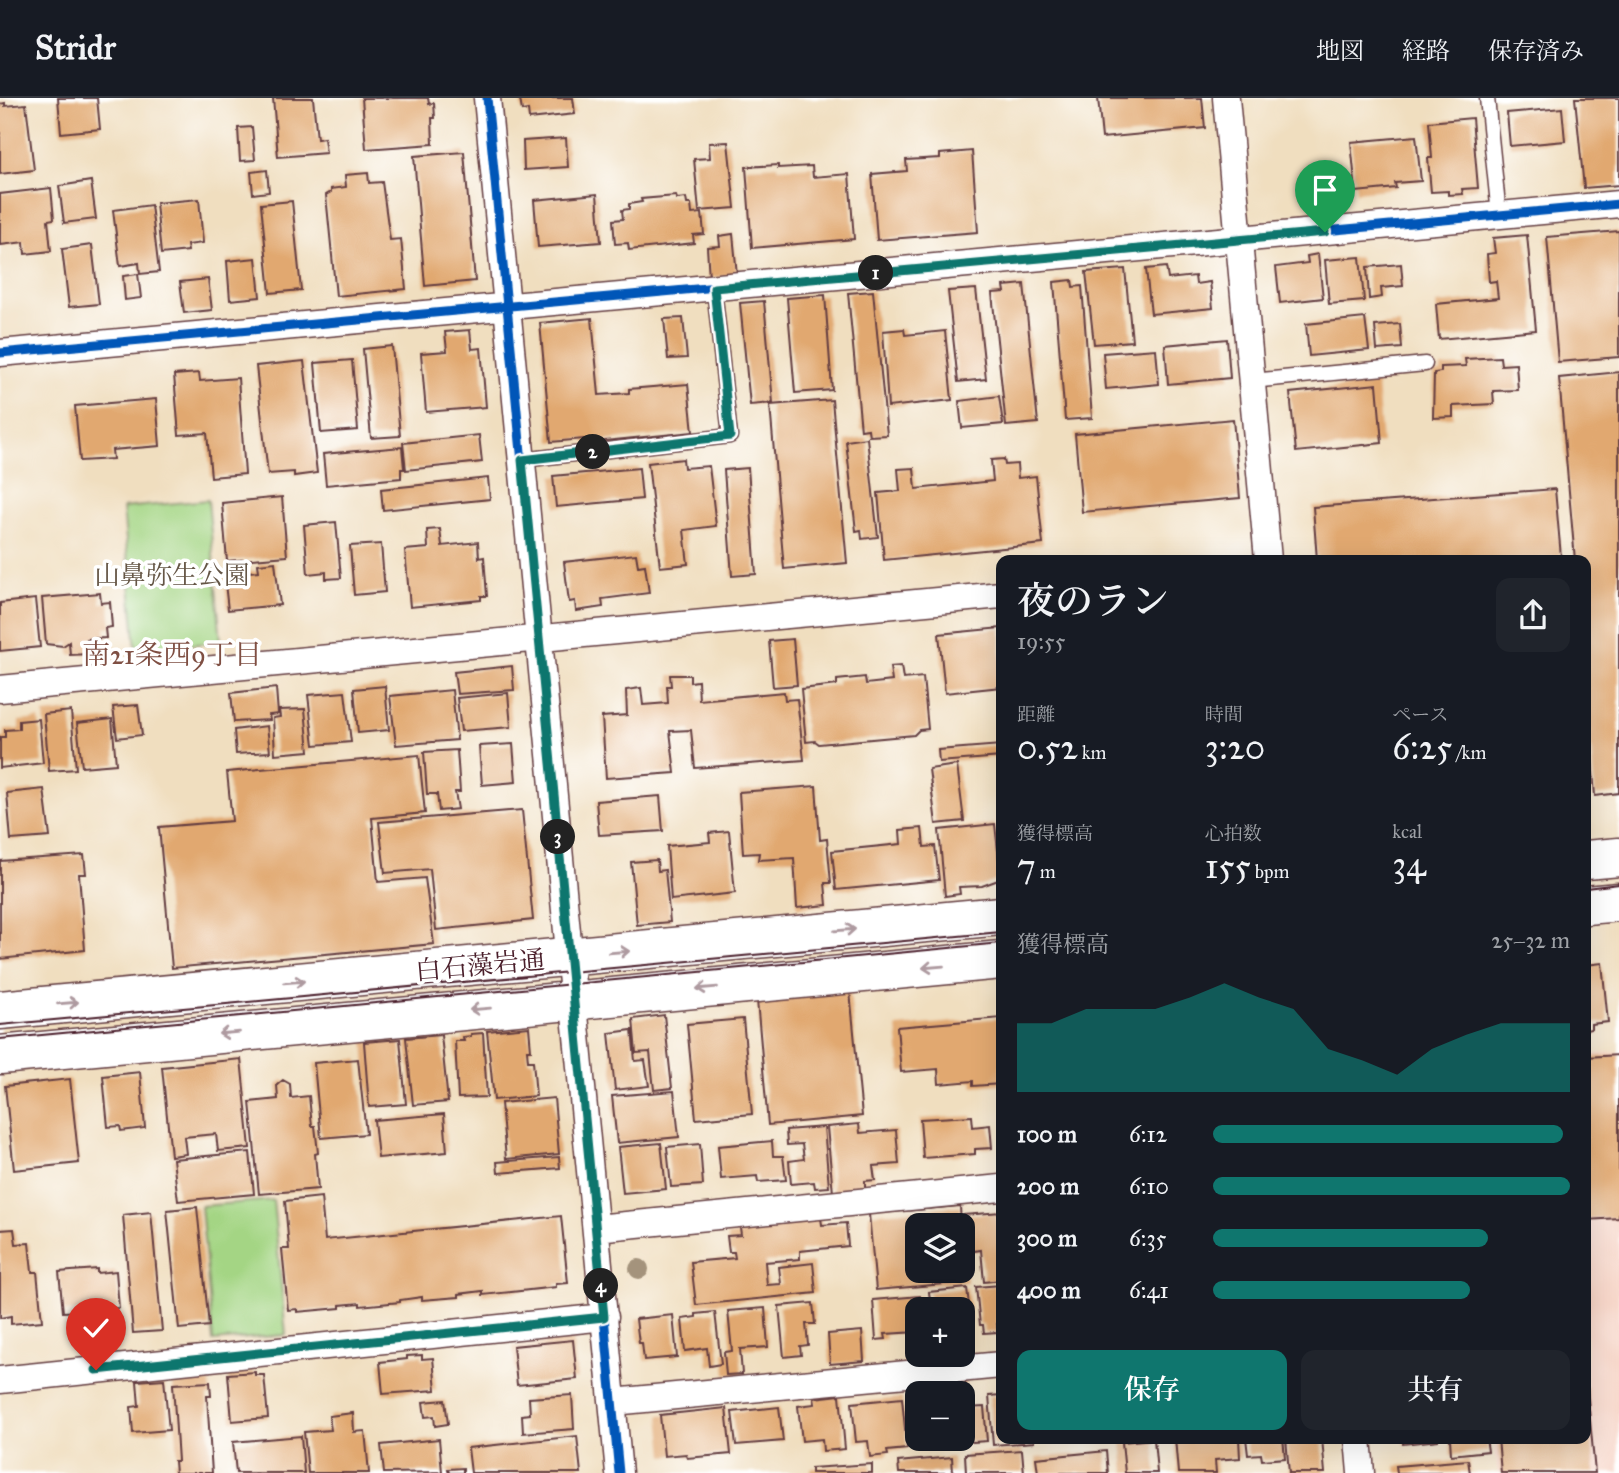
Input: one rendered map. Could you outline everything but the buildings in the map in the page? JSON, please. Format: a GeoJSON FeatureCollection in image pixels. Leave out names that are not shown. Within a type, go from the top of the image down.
{"type":"FeatureCollection","features":[{"type":"Feature","properties":{"kind":"main road"},"geometry":{"type":"LineString","coordinates":[[1591,860],[1619,857]]}},
{"type":"Feature","properties":{"kind":"main road"},"geometry":{"type":"LineString","coordinates":[[1591,905],[1619,902]]}},
{"type":"Feature","properties":{"kind":"main road","name":"白石藻岩通"},"geometry":{"type":"LineString","coordinates":[[0,1010],[996,915]]}},
{"type":"Feature","properties":{"kind":"main road","name":"白石藻岩通"},"geometry":{"type":"LineString","coordinates":[[0,1055],[996,961]]}},
{"type":"Feature","properties":{"kind":"street"},"geometry":{"type":"LineString","coordinates":[[487,98],[620,1473]]}},
{"type":"Feature","properties":{"kind":"street"},"geometry":{"type":"LineString","coordinates":[[1226,98],[1268,555]]}},
{"type":"Feature","properties":{"kind":"street"},"geometry":{"type":"LineString","coordinates":[[0,353],[1619,205]]}},
{"type":"Feature","properties":{"kind":"street"},"geometry":{"type":"LineString","coordinates":[[0,689],[996,595]]}},
{"type":"Feature","properties":{"kind":"street"},"geometry":{"type":"LineString","coordinates":[[596,1228],[996,1188]]}},
{"type":"Feature","properties":{"kind":"street"},"geometry":{"type":"LineString","coordinates":[[0,1380],[604,1317]]}},
{"type":"Feature","properties":{"kind":"street"},"geometry":{"type":"LineString","coordinates":[[613,1402],[996,1365]]}},
{"type":"Feature","properties":{"kind":"street"},"geometry":{"type":"LineString","coordinates":[[1359,1444],[1361,1473]]}},
{"type":"Feature","properties":{"kind":"lane"},"geometry":{"type":"LineString","coordinates":[[1487,98],[1499,215]]}},
{"type":"Feature","properties":{"kind":"lane"},"geometry":{"type":"LineString","coordinates":[[522,460],[730,436],[714,288]]}},
{"type":"Feature","properties":{"kind":"lane"},"geometry":{"type":"LineString","coordinates":[[1251,381],[1425,364]]}},
{"type":"Feature","properties":{"kind":"shaded area"},"geometry":{"type":"Polygon","coordinates":[[[1619,1052],[1619,1473],[1498,1473],[1495,1444],[1591,1444],[1591,1055],[1619,1052]]]}},
{"type":"Feature","properties":{"kind":"green space","name":"山鼻弥生公園"},"geometry":{"type":"Polygon","coordinates":[[[208,500],[221,642],[136,650],[123,508],[208,500]]]}},
{"type":"Feature","properties":{"kind":"green space"},"geometry":{"type":"Polygon","coordinates":[[[273,1200],[286,1335],[213,1341],[201,1206],[273,1200]]]}},
{"type":"Feature","properties":{"kind":"tram line"},"geometry":{"type":"LineString","coordinates":[[1591,887],[1619,884]]}},
{"type":"Feature","properties":{"kind":"tram line"},"geometry":{"type":"LineString","coordinates":[[0,1025],[996,932]]}},
{"type":"Feature","properties":{"kind":"tram line"},"geometry":{"type":"LineString","coordinates":[[0,1039],[996,943]]}},
{"type":"Feature","properties":{"kind":"cycle path"},"geometry":{"type":"LineString","coordinates":[[487,98],[619,1473]]}},
{"type":"Feature","properties":{"kind":"cycle path"},"geometry":{"type":"LineString","coordinates":[[0,353],[1619,204]]}},
{"type":"Feature","properties":{"kind":"district","name":"南21条西9丁目"},"geometry":{"type":"Point","coordinates":[172,654]}},
{"type":"Feature","properties":{"kind":"route"},"geometry":{"type":"LineString","coordinates":[[96,1370],[604,1317],[522,460],[730,436],[714,288],[1325,232]]}}]}
